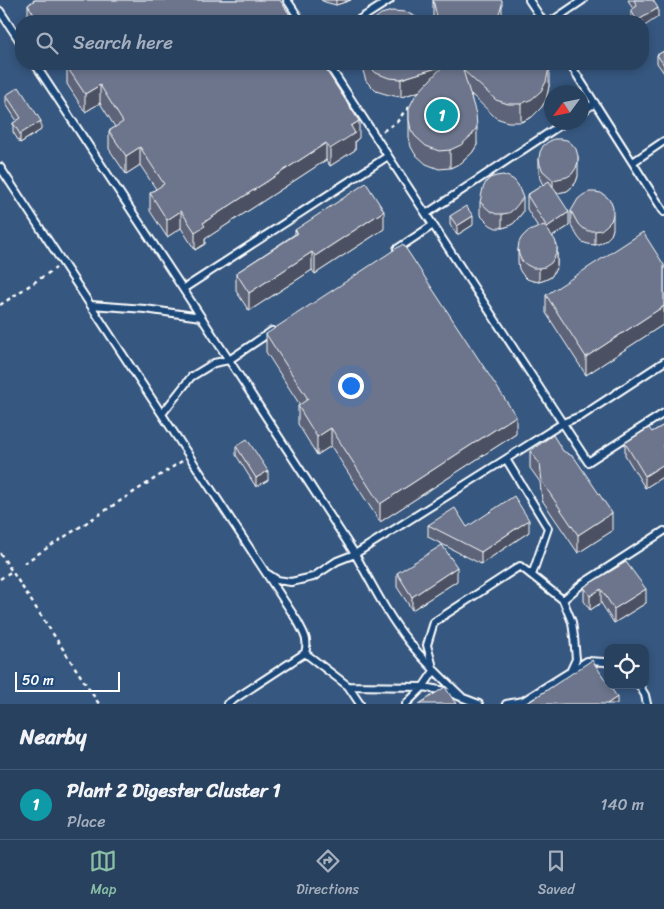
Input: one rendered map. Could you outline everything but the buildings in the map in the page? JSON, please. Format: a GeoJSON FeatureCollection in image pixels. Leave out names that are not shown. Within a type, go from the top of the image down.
{"type":"FeatureCollection","features":[{"type":"Feature","properties":{"kind":"lane"},"geometry":{"type":"LineString","coordinates":[[287,0],[297,15]]}},
{"type":"Feature","properties":{"kind":"lane"},"geometry":{"type":"LineString","coordinates":[[366,15],[390,0]]}},
{"type":"Feature","properties":{"kind":"lane"},"geometry":{"type":"LineString","coordinates":[[529,0],[539,15]]}},
{"type":"Feature","properties":{"kind":"lane"},"geometry":{"type":"LineString","coordinates":[[561,15],[583,0]]}},
{"type":"Feature","properties":{"kind":"lane"},"geometry":{"type":"LineString","coordinates":[[0,11],[15,34]]}},
{"type":"Feature","properties":{"kind":"lane"},"geometry":{"type":"LineString","coordinates":[[39,70],[355,554],[384,606],[408,641],[462,698]]}},
{"type":"Feature","properties":{"kind":"lane"},"geometry":{"type":"LineString","coordinates":[[332,70],[588,462],[664,413]]}},
{"type":"Feature","properties":{"kind":"lane"},"geometry":{"type":"LineString","coordinates":[[574,70],[664,212]]}},
{"type":"Feature","properties":{"kind":"lane"},"geometry":{"type":"LineString","coordinates":[[589,107],[595,103]]}},
{"type":"Feature","properties":{"kind":"lane"},"geometry":{"type":"LineString","coordinates":[[426,214],[553,130]]}},
{"type":"Feature","properties":{"kind":"lane"},"geometry":{"type":"LineString","coordinates":[[633,162],[664,141]]}},
{"type":"Feature","properties":{"kind":"lane"},"geometry":{"type":"LineString","coordinates":[[183,289],[388,156]]}},
{"type":"Feature","properties":{"kind":"lane"},"geometry":{"type":"LineString","coordinates":[[0,167],[298,622],[305,637],[307,645],[305,653],[227,704]]}},
{"type":"Feature","properties":{"kind":"lane"},"geometry":{"type":"LineString","coordinates":[[392,252],[433,225]]}},
{"type":"Feature","properties":{"kind":"lane"},"geometry":{"type":"LineString","coordinates":[[91,305],[146,309],[201,317]]}},
{"type":"Feature","properties":{"kind":"lane"},"geometry":{"type":"LineString","coordinates":[[162,414],[191,377],[214,364],[229,360],[278,328]]}},
{"type":"Feature","properties":{"kind":"lane"},"geometry":{"type":"LineString","coordinates":[[265,572],[277,580],[291,582],[313,577],[337,561],[355,554],[563,423],[583,415],[664,362]]}},
{"type":"Feature","properties":{"kind":"lane"},"geometry":{"type":"LineString","coordinates":[[506,459],[548,528],[532,576]]}},
{"type":"Feature","properties":{"kind":"lane"},"geometry":{"type":"LineString","coordinates":[[563,600],[582,584],[664,531]]}},
{"type":"Feature","properties":{"kind":"lane"},"geometry":{"type":"LineString","coordinates":[[406,704],[423,687],[434,670],[427,645],[434,622],[520,566],[563,600],[572,622],[574,637],[576,659],[570,672]]}},
{"type":"Feature","properties":{"kind":"lane"},"geometry":{"type":"LineString","coordinates":[[305,653],[348,686],[360,704]]}},
{"type":"Feature","properties":{"kind":"lane"},"geometry":{"type":"LineString","coordinates":[[506,704],[523,701],[587,661],[604,662]]}},
{"type":"Feature","properties":{"kind":"lane"},"geometry":{"type":"LineString","coordinates":[[348,686],[423,687],[445,691],[479,704]]}},
{"type":"Feature","properties":{"kind":"lane"},"geometry":{"type":"LineString","coordinates":[[641,689],[645,694],[647,704]]}},
{"type":"Feature","properties":{"kind":"path"},"geometry":{"type":"LineString","coordinates":[[375,136],[397,122],[404,112],[418,100]]}},
{"type":"Feature","properties":{"kind":"path"},"geometry":{"type":"LineString","coordinates":[[0,305],[64,263]]}},
{"type":"Feature","properties":{"kind":"path"},"geometry":{"type":"LineString","coordinates":[[24,563],[190,457]]}},
{"type":"Feature","properties":{"kind":"path"},"geometry":{"type":"LineString","coordinates":[[0,553],[99,704]]}},
{"type":"Feature","properties":{"kind":"path"},"geometry":{"type":"LineString","coordinates":[[0,579],[12,571]]}},
{"type":"Feature","properties":{"kind":"place","name":"Plant 2 Digester Cluster 1"},"geometry":{"type":"Point","coordinates":[442,115]}}]}
